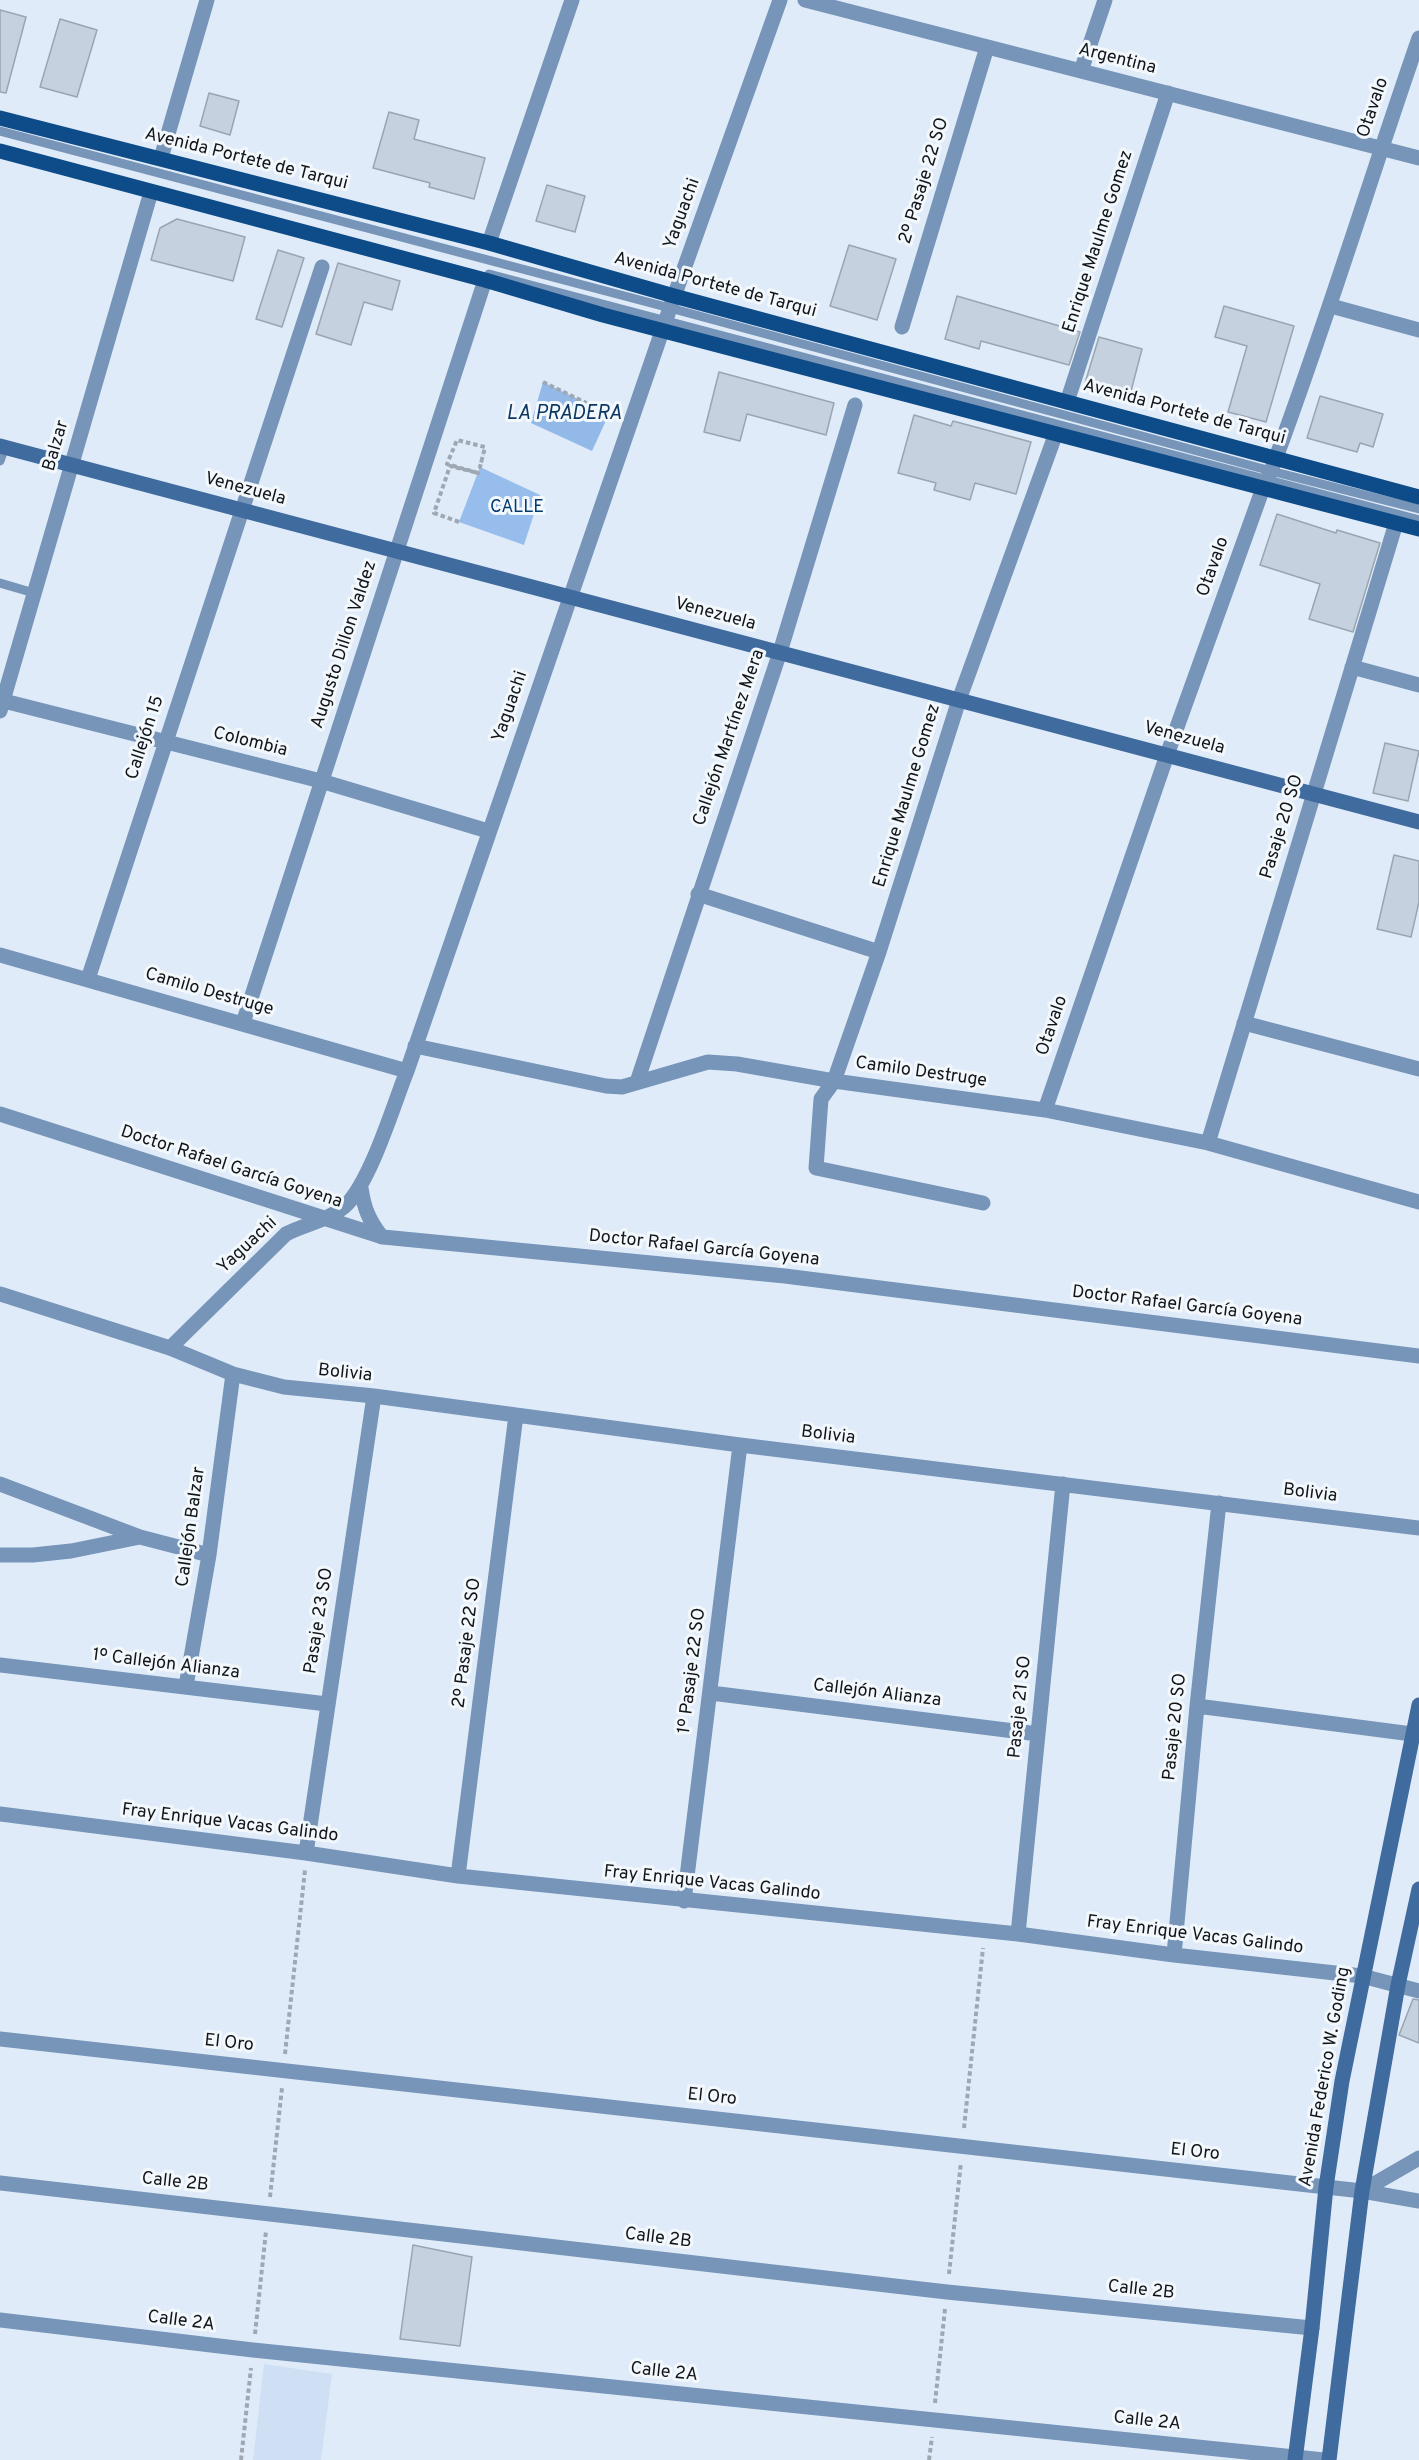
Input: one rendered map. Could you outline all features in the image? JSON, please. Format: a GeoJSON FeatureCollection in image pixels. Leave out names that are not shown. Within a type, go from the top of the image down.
{"type":"FeatureCollection","features":[{"type":"Feature","properties":{"kind":"main road","name":"Avenida Portete de Tarqui"},"geometry":{"type":"LineString","coordinates":[[0,118],[489,243],[668,314],[1056,433],[1269,474],[1419,497]]}},
{"type":"Feature","properties":{"kind":"main road","name":"Avenida Portete de Tarqui"},"geometry":{"type":"LineString","coordinates":[[0,151],[485,280],[668,314],[1067,402],[1269,474],[1396,523],[1419,529]]}},
{"type":"Feature","properties":{"kind":"street"},"geometry":{"type":"LineString","coordinates":[[161,158],[207,0]]}},
{"type":"Feature","properties":{"kind":"street"},"geometry":{"type":"LineString","coordinates":[[489,243],[572,0]]}},
{"type":"Feature","properties":{"kind":"street","name":"Yaguachi"},"geometry":{"type":"LineString","coordinates":[[170,1348],[286,1234],[302,1226],[326,1219],[344,1207],[361,1188],[407,1071],[668,314],[780,0]]}},
{"type":"Feature","properties":{"kind":"street","name":"Argentina"},"geometry":{"type":"LineString","coordinates":[[805,0],[1419,158]]}},
{"type":"Feature","properties":{"kind":"street"},"geometry":{"type":"LineString","coordinates":[[1081,71],[1105,0]]}},
{"type":"Feature","properties":{"kind":"street","name":"Otavalo"},"geometry":{"type":"LineString","coordinates":[[1045,1110],[1167,755],[1331,306],[1380,148],[1419,38]]}},
{"type":"Feature","properties":{"kind":"street","name":"2º Pasaje 22 SO"},"geometry":{"type":"LineString","coordinates":[[902,327],[987,47]]}},
{"type":"Feature","properties":{"kind":"street","name":"Enrique Maulme Gomez"},"geometry":{"type":"LineString","coordinates":[[1067,402],[1168,93]]}},
{"type":"Feature","properties":{"kind":"street","name":"Balzar"},"geometry":{"type":"LineString","coordinates":[[1,704],[151,192]]}},
{"type":"Feature","properties":{"kind":"street","name":"Callejón 15"},"geometry":{"type":"LineString","coordinates":[[88,979],[322,267]]}},
{"type":"Feature","properties":{"kind":"street","name":"Augusto Dillon Valdez"},"geometry":{"type":"LineString","coordinates":[[243,1023],[485,280]]}},
{"type":"Feature","properties":{"kind":"street"},"geometry":{"type":"LineString","coordinates":[[1331,306],[1419,330]]}},
{"type":"Feature","properties":{"kind":"street","name":"Callejón Martínez Mera"},"geometry":{"type":"LineString","coordinates":[[637,1082],[780,652],[855,405]]}},
{"type":"Feature","properties":{"kind":"street","name":"Enrique Maulme Gomez"},"geometry":{"type":"LineString","coordinates":[[983,1203],[821,1171],[816,1168],[821,1099],[834,1082],[879,952],[959,700],[1056,433]]}},
{"type":"Feature","properties":{"kind":"street","name":"Venezuela"},"geometry":{"type":"LineString","coordinates":[[1,450],[72,465],[1419,822]]}},
{"type":"Feature","properties":{"kind":"street","name":"Pasaje 20 SO"},"geometry":{"type":"LineString","coordinates":[[1208,1143],[1396,523]]}},
{"type":"Feature","properties":{"kind":"street"},"geometry":{"type":"LineString","coordinates":[[1352,667],[1419,685]]}},
{"type":"Feature","properties":{"kind":"street","name":"Colombia"},"geometry":{"type":"LineString","coordinates":[[1,704],[321,781],[488,831]]}},
{"type":"Feature","properties":{"kind":"street"},"geometry":{"type":"LineString","coordinates":[[698,894],[879,952]]}},
{"type":"Feature","properties":{"kind":"street","name":"Camilo Destruge"},"geometry":{"type":"LineString","coordinates":[[0,955],[407,1071]]}},
{"type":"Feature","properties":{"kind":"street"},"geometry":{"type":"LineString","coordinates":[[1244,1023],[1419,1069]]}},
{"type":"Feature","properties":{"kind":"street","name":"Camilo Destruge"},"geometry":{"type":"LineString","coordinates":[[415,1046],[606,1086],[622,1087],[708,1062],[737,1064],[834,1082],[1045,1110],[1208,1143],[1419,1202]]}},
{"type":"Feature","properties":{"kind":"street","name":"Doctor Rafael García Goyena"},"geometry":{"type":"LineString","coordinates":[[0,1114],[383,1237],[785,1276],[1419,1356]]}},
{"type":"Feature","properties":{"kind":"street"},"geometry":{"type":"LineString","coordinates":[[361,1188],[364,1209],[383,1237]]}},
{"type":"Feature","properties":{"kind":"street","name":"Bolivia"},"geometry":{"type":"LineString","coordinates":[[0,1294],[170,1348],[233,1374],[284,1387],[374,1396],[740,1445],[1419,1528]]}},
{"type":"Feature","properties":{"kind":"street","name":"Callejón Balzar"},"geometry":{"type":"LineString","coordinates":[[186,1686],[209,1556],[233,1374]]}},
{"type":"Feature","properties":{"kind":"street","name":"Pasaje 23 SO"},"geometry":{"type":"LineString","coordinates":[[306,1853],[374,1396]]}},
{"type":"Feature","properties":{"kind":"street","name":"2º Pasaje 22 SO"},"geometry":{"type":"LineString","coordinates":[[458,1876],[516,1415]]}},
{"type":"Feature","properties":{"kind":"street","name":"1º Pasaje 22 SO"},"geometry":{"type":"LineString","coordinates":[[684,1901],[740,1445]]}},
{"type":"Feature","properties":{"kind":"street"},"geometry":{"type":"LineString","coordinates":[[0,1484],[140,1537],[209,1556]]}},
{"type":"Feature","properties":{"kind":"street","name":"Pasaje 21 SO"},"geometry":{"type":"LineString","coordinates":[[1018,1934],[1063,1484]]}},
{"type":"Feature","properties":{"kind":"street","name":"Pasaje 20 SO"},"geometry":{"type":"LineString","coordinates":[[1174,1955],[1197,1706],[1220,1503]]}},
{"type":"Feature","properties":{"kind":"street"},"geometry":{"type":"LineString","coordinates":[[0,1555],[61,1552],[140,1537]]}},
{"type":"Feature","properties":{"kind":"street","name":"1º Callejón Alianza"},"geometry":{"type":"LineString","coordinates":[[0,1665],[327,1704]]}},
{"type":"Feature","properties":{"kind":"street","name":"Callejón Alianza"},"geometry":{"type":"LineString","coordinates":[[711,1693],[1038,1734]]}},
{"type":"Feature","properties":{"kind":"street","name":"Avenida Federico W. Goding"},"geometry":{"type":"LineString","coordinates":[[1295,2459],[1312,2328],[1326,2187],[1342,2081],[1419,1704]]}},
{"type":"Feature","properties":{"kind":"street"},"geometry":{"type":"LineString","coordinates":[[1197,1706],[1412,1734]]}},
{"type":"Feature","properties":{"kind":"street","name":"Fray Enrique Vacas Galindo"},"geometry":{"type":"LineString","coordinates":[[0,1815],[306,1853],[458,1876],[1018,1934],[1174,1955],[1362,1976],[1419,1991]]}},
{"type":"Feature","properties":{"kind":"street"},"geometry":{"type":"LineString","coordinates":[[1329,2460],[1362,2191],[1398,1985],[1419,1889]]}},
{"type":"Feature","properties":{"kind":"street","name":"El Oro"},"geometry":{"type":"LineString","coordinates":[[0,2039],[1362,2191],[1419,2201]]}},
{"type":"Feature","properties":{"kind":"street"},"geometry":{"type":"LineString","coordinates":[[1362,2191],[1419,2158]]}},
{"type":"Feature","properties":{"kind":"street","name":"Calle 2B"},"geometry":{"type":"LineString","coordinates":[[0,2183],[947,2292],[1312,2328]]}},
{"type":"Feature","properties":{"kind":"street","name":"Calle 2A"},"geometry":{"type":"LineString","coordinates":[[0,2320],[253,2350],[1295,2459],[1324,2460]]}},
{"type":"Feature","properties":{"kind":"lane","name":"Avenida Portete de Tarqui"},"geometry":{"type":"LineString","coordinates":[[0,130],[668,314],[1269,474],[1419,508]]}},
{"type":"Feature","properties":{"kind":"lane","name":"Avenida Portete de Tarqui"},"geometry":{"type":"LineString","coordinates":[[0,144],[668,314],[1269,474],[1419,519]]}},
{"type":"Feature","properties":{"kind":"lane"},"geometry":{"type":"LineString","coordinates":[[0,583],[34,593]]}},
{"type":"Feature","properties":{"kind":"path"},"geometry":{"type":"LineString","coordinates":[[543,382],[615,417],[619,408]]}},
{"type":"Feature","properties":{"kind":"path"},"geometry":{"type":"LineString","coordinates":[[459,522],[434,513],[450,466],[478,473],[447,464],[457,440],[485,447],[480,467],[483,455]]}},
{"type":"Feature","properties":{"kind":"path"},"geometry":{"type":"LineString","coordinates":[[241,2460],[306,1853]]}},
{"type":"Feature","properties":{"kind":"path"},"geometry":{"type":"LineString","coordinates":[[929,2460],[985,1932]]}},
{"type":"Feature","properties":{"kind":"shaded area"},"geometry":{"type":"Polygon","coordinates":[[[264,2364],[332,2374],[321,2460],[253,2460],[264,2364]]]}},
{"type":"Feature","properties":{"kind":"green space","name":"CALLE"},"geometry":{"type":"Polygon","coordinates":[[[480,467],[540,495],[524,545],[459,522],[480,467]]]}},
{"type":"Feature","properties":{"kind":"water","name":"LA PRADERA"},"geometry":{"type":"Polygon","coordinates":[[[543,382],[609,414],[592,451],[531,423],[543,382]]]}},
{"type":"Feature","properties":{"kind":"building"},"geometry":{"type":"Polygon","coordinates":[[[0,10],[26,17],[6,93],[0,92],[0,10]]]}},
{"type":"Feature","properties":{"kind":"building"},"geometry":{"type":"Polygon","coordinates":[[[60,19],[97,30],[77,97],[40,87],[60,19]]]}},
{"type":"Feature","properties":{"kind":"building"},"geometry":{"type":"Polygon","coordinates":[[[209,93],[239,101],[230,135],[200,126],[209,93]]]}},
{"type":"Feature","properties":{"kind":"building"},"geometry":{"type":"Polygon","coordinates":[[[389,112],[419,120],[414,139],[485,158],[474,199],[429,187],[430,183],[373,168],[389,112]]]}},
{"type":"Feature","properties":{"kind":"building"},"geometry":{"type":"Polygon","coordinates":[[[547,185],[585,196],[575,232],[536,221],[547,185]]]}},
{"type":"Feature","properties":{"kind":"building"},"geometry":{"type":"Polygon","coordinates":[[[177,219],[245,237],[233,281],[151,260],[160,228],[177,219]]]}},
{"type":"Feature","properties":{"kind":"building"},"geometry":{"type":"Polygon","coordinates":[[[849,245],[896,259],[877,320],[830,306],[849,245]]]}},
{"type":"Feature","properties":{"kind":"building"},"geometry":{"type":"Polygon","coordinates":[[[278,250],[304,258],[282,327],[256,319],[278,250]]]}},
{"type":"Feature","properties":{"kind":"building"},"geometry":{"type":"Polygon","coordinates":[[[338,263],[400,281],[392,310],[364,302],[351,345],[316,334],[338,263]]]}},
{"type":"Feature","properties":{"kind":"building"},"geometry":{"type":"Polygon","coordinates":[[[957,296],[1080,332],[1069,365],[981,341],[979,349],[945,339],[957,296]]]}},
{"type":"Feature","properties":{"kind":"building"},"geometry":{"type":"Polygon","coordinates":[[[1224,306],[1294,326],[1266,422],[1228,412],[1247,346],[1215,337],[1224,306]]]}},
{"type":"Feature","properties":{"kind":"building"},"geometry":{"type":"Polygon","coordinates":[[[1099,337],[1142,349],[1130,395],[1085,383],[1099,337]]]}},
{"type":"Feature","properties":{"kind":"building"},"geometry":{"type":"Polygon","coordinates":[[[719,372],[834,403],[826,435],[747,414],[740,441],[704,432],[719,372]]]}},
{"type":"Feature","properties":{"kind":"building"},"geometry":{"type":"Polygon","coordinates":[[[1320,396],[1383,414],[1373,447],[1360,443],[1357,452],[1307,438],[1320,396]]]}},
{"type":"Feature","properties":{"kind":"building"},"geometry":{"type":"Polygon","coordinates":[[[914,415],[951,426],[953,421],[1031,442],[1016,494],[975,483],[970,500],[934,490],[936,483],[898,473],[914,415]]]}},
{"type":"Feature","properties":{"kind":"building"},"geometry":{"type":"Polygon","coordinates":[[[1277,514],[1336,533],[1337,530],[1380,543],[1353,632],[1309,619],[1320,584],[1260,565],[1277,514]]]}},
{"type":"Feature","properties":{"kind":"building"},"geometry":{"type":"Polygon","coordinates":[[[1385,743],[1419,751],[1408,801],[1373,793],[1385,743]]]}},
{"type":"Feature","properties":{"kind":"building"},"geometry":{"type":"Polygon","coordinates":[[[1394,855],[1419,861],[1419,902],[1411,937],[1377,929],[1394,855]]]}},
{"type":"Feature","properties":{"kind":"building"},"geometry":{"type":"Polygon","coordinates":[[[1413,1999],[1419,2000],[1419,2043],[1399,2035],[1413,1999]]]}},
{"type":"Feature","properties":{"kind":"building"},"geometry":{"type":"Polygon","coordinates":[[[413,2245],[472,2257],[460,2346],[400,2339],[413,2245]]]}}]}
